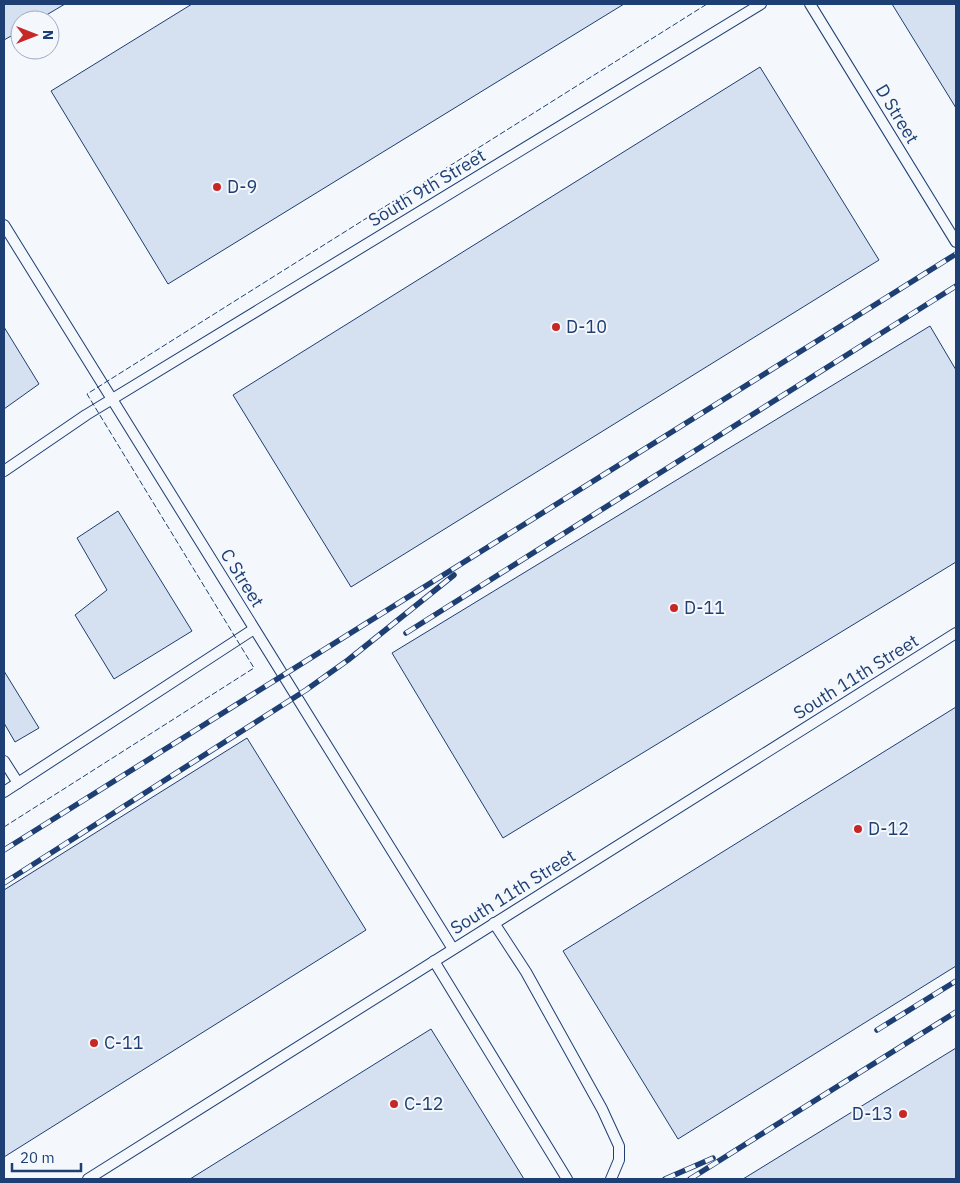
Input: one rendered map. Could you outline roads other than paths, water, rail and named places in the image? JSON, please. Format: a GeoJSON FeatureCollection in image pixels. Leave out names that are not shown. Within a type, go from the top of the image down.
{"type":"FeatureCollection","features":[{"type":"Feature","properties":{"kind":"lane","name":"South 9th Street"},"geometry":{"type":"LineString","coordinates":[[4,471],[86,415],[760,4]]}},
{"type":"Feature","properties":{"kind":"lane","name":"D Street"},"geometry":{"type":"LineString","coordinates":[[810,4],[956,242]]}},
{"type":"Feature","properties":{"kind":"lane","name":"C Street"},"geometry":{"type":"LineString","coordinates":[[4,225],[453,949]]}},
{"type":"Feature","properties":{"kind":"lane"},"geometry":{"type":"LineString","coordinates":[[4,792],[254,629]]}},
{"type":"Feature","properties":{"kind":"lane","name":"South 11th Street"},"geometry":{"type":"LineString","coordinates":[[88,1179],[956,633]]}},
{"type":"Feature","properties":{"kind":"lane"},"geometry":{"type":"LineString","coordinates":[[4,761],[18,782]]}},
{"type":"Feature","properties":{"kind":"lane"},"geometry":{"type":"LineString","coordinates":[[494,923],[526,972],[602,1109],[619,1146],[619,1160],[611,1179]]}},
{"type":"Feature","properties":{"kind":"lane"},"geometry":{"type":"LineString","coordinates":[[434,961],[567,1179]]}},
{"type":"Feature","properties":{"kind":"railway"},"geometry":{"type":"LineString","coordinates":[[4,850],[956,254]]}},
{"type":"Feature","properties":{"kind":"railway"},"geometry":{"type":"LineString","coordinates":[[406,633],[956,286]]}},
{"type":"Feature","properties":{"kind":"railway"},"geometry":{"type":"LineString","coordinates":[[4,883],[306,690],[348,660],[454,575]]}},
{"type":"Feature","properties":{"kind":"railway"},"geometry":{"type":"LineString","coordinates":[[877,1030],[956,981]]}},
{"type":"Feature","properties":{"kind":"railway"},"geometry":{"type":"LineString","coordinates":[[690,1179],[956,1012]]}},
{"type":"Feature","properties":{"kind":"railway"},"geometry":{"type":"LineString","coordinates":[[665,1179],[713,1158]]}},
{"type":"Feature","properties":{"kind":"place","name":"D-9"},"geometry":{"type":"Point","coordinates":[217,187]}},
{"type":"Feature","properties":{"kind":"place","name":"D-10"},"geometry":{"type":"Point","coordinates":[556,327]}},
{"type":"Feature","properties":{"kind":"place","name":"D-11"},"geometry":{"type":"Point","coordinates":[674,608]}},
{"type":"Feature","properties":{"kind":"place","name":"D-12"},"geometry":{"type":"Point","coordinates":[858,829]}},
{"type":"Feature","properties":{"kind":"place","name":"C-11"},"geometry":{"type":"Point","coordinates":[94,1043]}},
{"type":"Feature","properties":{"kind":"place","name":"C-12"},"geometry":{"type":"Point","coordinates":[394,1104]}},
{"type":"Feature","properties":{"kind":"place","name":"D-13"},"geometry":{"type":"Point","coordinates":[903,1114]}}]}
